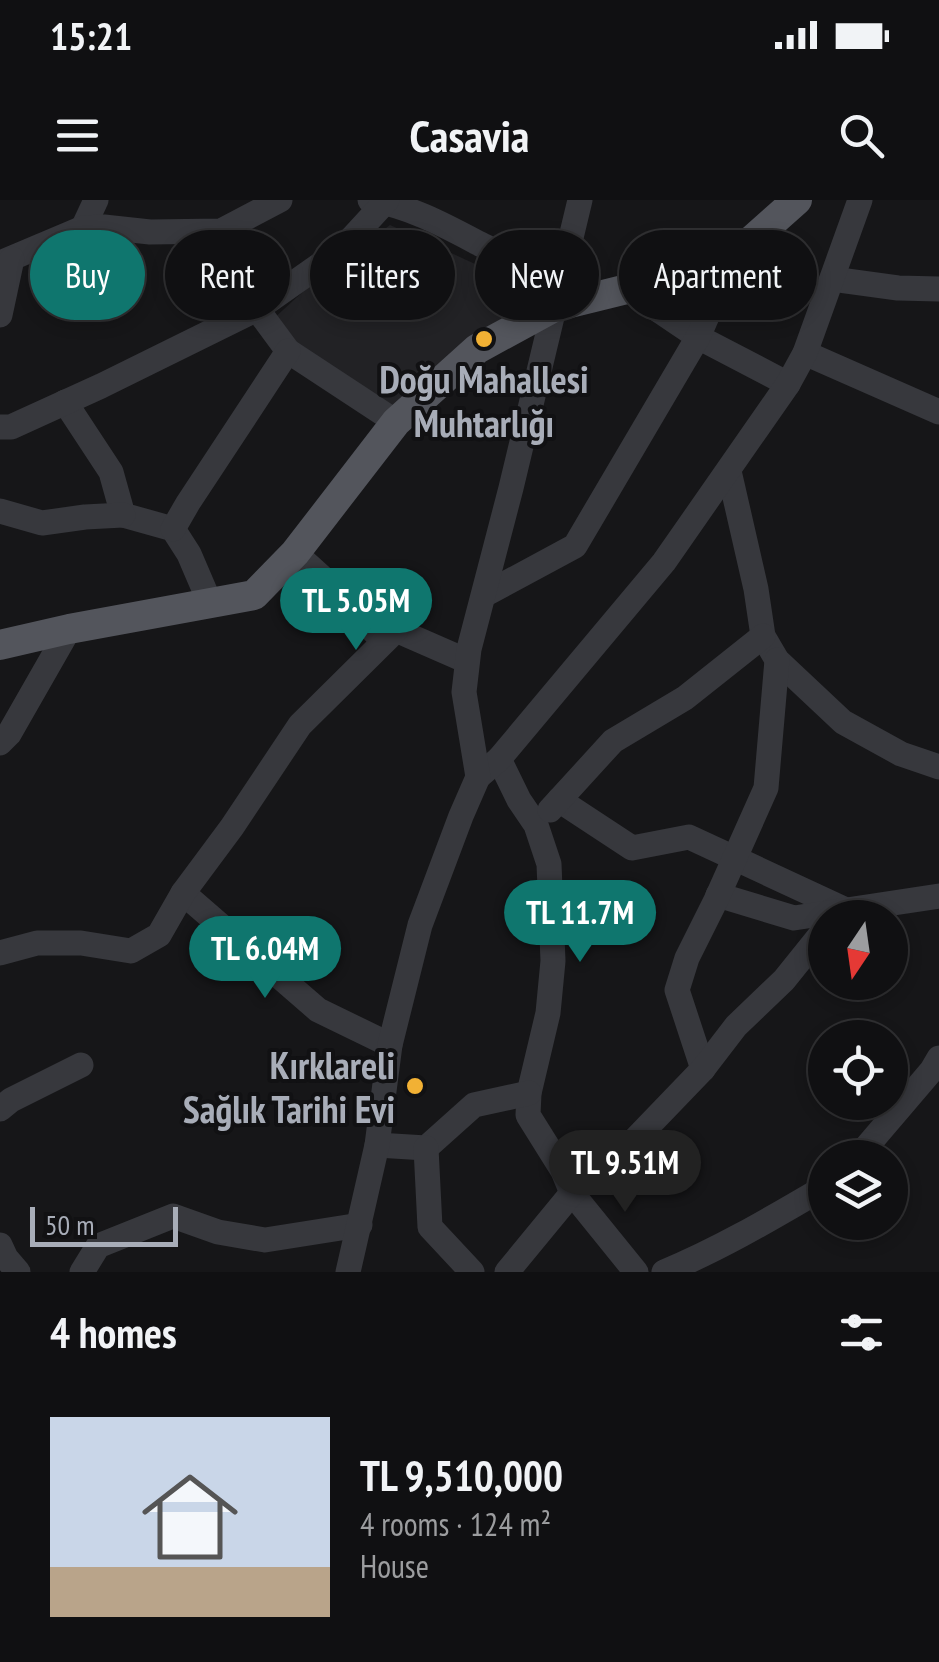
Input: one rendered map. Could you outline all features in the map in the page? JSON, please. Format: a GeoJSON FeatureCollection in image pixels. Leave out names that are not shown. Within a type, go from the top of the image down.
{"type":"FeatureCollection","features":[{"type":"Feature","properties":{"kind":"main road"},"geometry":{"type":"LineString","coordinates":[[763,230],[798,200]]}},
{"type":"Feature","properties":{"kind":"main road"},"geometry":{"type":"LineString","coordinates":[[0,645],[254,595],[295,553],[396,422],[476,349],[522,320]]}},
{"type":"Feature","properties":{"kind":"street"},"geometry":{"type":"LineString","coordinates":[[83,228],[96,200]]}},
{"type":"Feature","properties":{"kind":"street"},"geometry":{"type":"LineString","coordinates":[[223,230],[280,200]]}},
{"type":"Feature","properties":{"kind":"street"},"geometry":{"type":"LineString","coordinates":[[572,230],[580,200]]}},
{"type":"Feature","properties":{"kind":"street"},"geometry":{"type":"LineString","coordinates":[[348,1272],[377,1145],[390,1045],[420,925],[478,777],[499,758],[664,562],[788,384],[805,353],[860,200]]}},
{"type":"Feature","properties":{"kind":"street"},"geometry":{"type":"LineString","coordinates":[[290,286],[340,250],[380,201],[420,214],[475,241]]}},
{"type":"Feature","properties":{"kind":"street"},"geometry":{"type":"LineString","coordinates":[[0,315],[6,261],[83,228],[165,232]]}},
{"type":"Feature","properties":{"kind":"street"},"geometry":{"type":"LineString","coordinates":[[832,279],[939,289]]}},
{"type":"Feature","properties":{"kind":"street"},"geometry":{"type":"LineString","coordinates":[[0,427],[11,427],[234,320]]}},
{"type":"Feature","properties":{"kind":"street"},"geometry":{"type":"LineString","coordinates":[[265,320],[288,351],[396,422]]}},
{"type":"Feature","properties":{"kind":"street"},"geometry":{"type":"LineString","coordinates":[[478,777],[464,692],[468,649],[552,320]]}},
{"type":"Feature","properties":{"kind":"street"},"geometry":{"type":"LineString","coordinates":[[673,320],[788,384]]}},
{"type":"Feature","properties":{"kind":"street"},"geometry":{"type":"LineString","coordinates":[[484,595],[575,546],[705,320]]}},
{"type":"Feature","properties":{"kind":"street"},"geometry":{"type":"LineString","coordinates":[[174,529],[288,351]]}},
{"type":"Feature","properties":{"kind":"street"},"geometry":{"type":"LineString","coordinates":[[805,353],[939,412]]}},
{"type":"Feature","properties":{"kind":"street"},"geometry":{"type":"LineString","coordinates":[[65,402],[111,472],[123,515]]}},
{"type":"Feature","properties":{"kind":"street"},"geometry":{"type":"LineString","coordinates":[[729,470],[756,589],[762,636],[777,660],[843,722],[902,754],[939,767]]}},
{"type":"Feature","properties":{"kind":"street"},"geometry":{"type":"LineString","coordinates":[[0,512],[42,523],[123,515],[174,529],[210,603]]}},
{"type":"Feature","properties":{"kind":"street"},"geometry":{"type":"LineString","coordinates":[[295,553],[381,639],[396,630]]}},
{"type":"Feature","properties":{"kind":"street"},"geometry":{"type":"LineString","coordinates":[[0,743],[69,630]]}},
{"type":"Feature","properties":{"kind":"street"},"geometry":{"type":"LineString","coordinates":[[396,630],[468,660]]}},
{"type":"Feature","properties":{"kind":"street"},"geometry":{"type":"LineString","coordinates":[[0,954],[37,944],[81,943],[131,950],[159,935],[183,893],[300,725],[396,630]]}},
{"type":"Feature","properties":{"kind":"street"},"geometry":{"type":"LineString","coordinates":[[536,825],[614,741],[686,698],[762,636]]}},
{"type":"Feature","properties":{"kind":"street"},"geometry":{"type":"LineString","coordinates":[[703,1069],[677,990],[686,958],[766,788],[777,660]]}},
{"type":"Feature","properties":{"kind":"street"},"geometry":{"type":"LineString","coordinates":[[499,758],[536,825],[549,864],[553,961],[548,1013],[529,1093],[528,1116],[572,1193],[636,1272]]}},
{"type":"Feature","properties":{"kind":"street"},"geometry":{"type":"LineString","coordinates":[[559,800],[632,848],[688,836],[814,900]]}},
{"type":"Feature","properties":{"kind":"street"},"geometry":{"type":"LineString","coordinates":[[183,893],[318,1010],[390,1045]]}},
{"type":"Feature","properties":{"kind":"street"},"geometry":{"type":"LineString","coordinates":[[718,894],[794,918],[808,917]]}},
{"type":"Feature","properties":{"kind":"street"},"geometry":{"type":"LineString","coordinates":[[908,901],[939,896]]}},
{"type":"Feature","properties":{"kind":"street"},"geometry":{"type":"LineString","coordinates":[[507,1272],[572,1193],[627,1148],[808,950]]}},
{"type":"Feature","properties":{"kind":"street"},"geometry":{"type":"LineString","coordinates":[[872,1140],[939,1058]]}},
{"type":"Feature","properties":{"kind":"street"},"geometry":{"type":"LineString","coordinates":[[0,1109],[10,1100],[81,1066]]}},
{"type":"Feature","properties":{"kind":"street"},"geometry":{"type":"LineString","coordinates":[[377,1145],[426,1148],[474,1105],[529,1093]]}},
{"type":"Feature","properties":{"kind":"street"},"geometry":{"type":"LineString","coordinates":[[426,1148],[430,1227],[472,1272]]}},
{"type":"Feature","properties":{"kind":"street"},"geometry":{"type":"LineString","coordinates":[[664,1272],[752,1230],[808,1196]]}},
{"type":"Feature","properties":{"kind":"street"},"geometry":{"type":"LineString","coordinates":[[82,1272],[98,1246],[173,1216],[218,1232],[265,1240],[360,1224]]}},
{"type":"Feature","properties":{"kind":"street"},"geometry":{"type":"LineString","coordinates":[[0,1244],[18,1272]]}},
{"type":"Feature","properties":{"kind":"shaded area"},"geometry":{"type":"Polygon","coordinates":[[[455,255],[475,264],[475,320],[514,320],[397,414],[287,339],[271,321],[290,320],[290,304],[308,287],[310,320],[455,320],[455,255]]]}},
{"type":"Feature","properties":{"kind":"place","name":"Doğu Mahallesi Muhtarlığı"},"geometry":{"type":"Point","coordinates":[484,339]}},
{"type":"Feature","properties":{"kind":"place","name":"Kırklareli Sağlık Tarihi Evi"},"geometry":{"type":"Point","coordinates":[415,1086]}}]}
